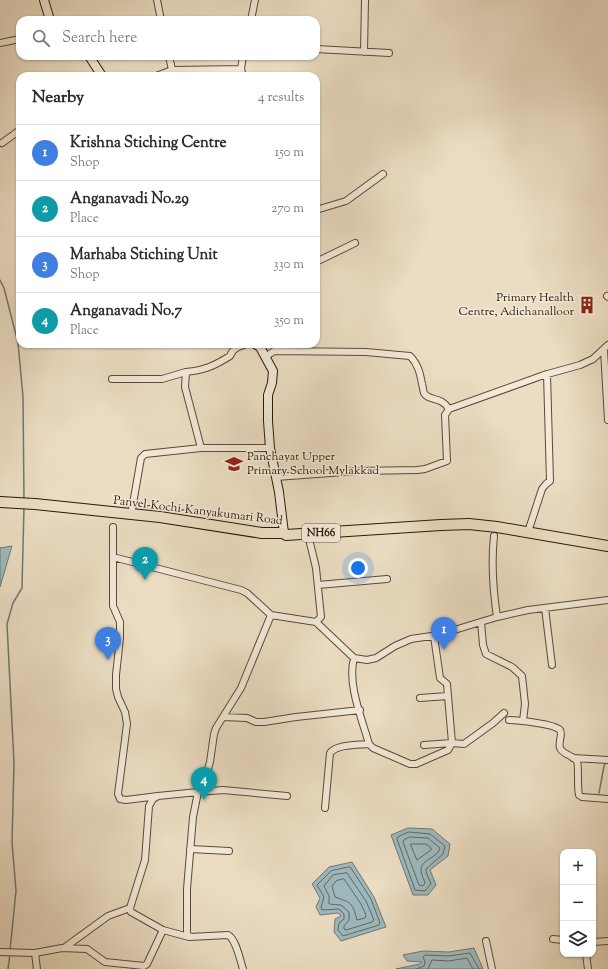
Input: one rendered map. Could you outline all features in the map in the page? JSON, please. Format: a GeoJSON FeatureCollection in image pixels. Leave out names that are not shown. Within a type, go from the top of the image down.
{"type":"FeatureCollection","features":[{"type":"Feature","properties":{"kind":"highway","name":"Panvel-Kochi-Kanyakumari Road"},"geometry":{"type":"LineString","coordinates":[[0,502],[35,504],[160,517],[262,533],[284,533],[286,535],[469,524],[497,526],[608,546]]}},
{"type":"Feature","properties":{"kind":"main road"},"geometry":{"type":"LineString","coordinates":[[44,0],[49,16]]}},
{"type":"Feature","properties":{"kind":"main road"},"geometry":{"type":"LineString","coordinates":[[94,60],[100,72]]}},
{"type":"Feature","properties":{"kind":"main road"},"geometry":{"type":"LineString","coordinates":[[260,348],[273,370],[267,406],[270,448],[276,477],[284,533]]}},
{"type":"Feature","properties":{"kind":"street"},"geometry":{"type":"LineString","coordinates":[[157,0],[160,16]]}},
{"type":"Feature","properties":{"kind":"street"},"geometry":{"type":"LineString","coordinates":[[252,16],[255,0]]}},
{"type":"Feature","properties":{"kind":"street"},"geometry":{"type":"LineString","coordinates":[[364,52],[365,0]]}},
{"type":"Feature","properties":{"kind":"street"},"geometry":{"type":"LineString","coordinates":[[0,43],[16,41]]}},
{"type":"Feature","properties":{"kind":"street"},"geometry":{"type":"LineString","coordinates":[[320,49],[389,53]]}},
{"type":"Feature","properties":{"kind":"street"},"geometry":{"type":"LineString","coordinates":[[170,60],[172,70]]}},
{"type":"Feature","properties":{"kind":"street"},"geometry":{"type":"LineString","coordinates":[[242,60],[242,72]]}},
{"type":"Feature","properties":{"kind":"street"},"geometry":{"type":"LineString","coordinates":[[167,72],[172,70],[241,68]]}},
{"type":"Feature","properties":{"kind":"street"},"geometry":{"type":"LineString","coordinates":[[2,142],[16,133]]}},
{"type":"Feature","properties":{"kind":"street"},"geometry":{"type":"LineString","coordinates":[[320,209],[346,201],[383,174]]}},
{"type":"Feature","properties":{"kind":"street"},"geometry":{"type":"LineString","coordinates":[[320,260],[354,244]]}},
{"type":"Feature","properties":{"kind":"street"},"geometry":{"type":"LineString","coordinates":[[112,379],[162,379],[186,372],[202,370],[217,364],[230,356],[235,348]]}},
{"type":"Feature","properties":{"kind":"street"},"geometry":{"type":"LineString","coordinates":[[276,477],[358,471],[417,470],[425,469],[447,461],[445,415],[449,409],[546,374],[580,365],[593,359],[606,348]]}},
{"type":"Feature","properties":{"kind":"street"},"geometry":{"type":"LineString","coordinates":[[606,348],[608,420]]}},
{"type":"Feature","properties":{"kind":"street"},"geometry":{"type":"LineString","coordinates":[[265,357],[274,351],[366,352],[410,356],[415,361],[419,371],[424,394],[431,399],[440,399],[446,403],[449,409]]}},
{"type":"Feature","properties":{"kind":"street"},"geometry":{"type":"LineString","coordinates":[[186,372],[185,387],[201,448]]}},
{"type":"Feature","properties":{"kind":"street"},"geometry":{"type":"LineString","coordinates":[[528,532],[542,489],[550,481],[546,374]]}},
{"type":"Feature","properties":{"kind":"street"},"geometry":{"type":"LineString","coordinates":[[131,515],[142,456],[147,453],[201,448],[270,448]]}},
{"type":"Feature","properties":{"kind":"street"},"geometry":{"type":"LineString","coordinates":[[113,527],[112,606],[120,622],[116,689],[125,712],[127,724],[118,794],[120,799],[126,800],[223,790],[287,796]]}},
{"type":"Feature","properties":{"kind":"street"},"geometry":{"type":"LineString","coordinates":[[494,536],[492,581],[497,617]]}},
{"type":"Feature","properties":{"kind":"street"},"geometry":{"type":"LineString","coordinates":[[310,543],[316,568],[321,615],[320,619],[316,622]]}},
{"type":"Feature","properties":{"kind":"street"},"geometry":{"type":"LineString","coordinates":[[113,557],[241,590],[247,593],[271,615],[316,622],[354,658],[367,660],[374,659],[395,646],[411,639],[434,636],[497,617],[545,608],[608,600]]}},
{"type":"Feature","properties":{"kind":"street"},"geometry":{"type":"LineString","coordinates":[[318,585],[387,579]]}},
{"type":"Feature","properties":{"kind":"street"},"geometry":{"type":"LineString","coordinates":[[545,608],[552,665]]}},
{"type":"Feature","properties":{"kind":"street"},"geometry":{"type":"LineString","coordinates":[[188,937],[187,889],[190,849],[198,792],[205,779],[210,762],[216,728],[241,688],[271,615]]}},
{"type":"Feature","properties":{"kind":"street"},"geometry":{"type":"LineString","coordinates":[[481,622],[483,645],[486,654],[512,667],[522,676],[525,704],[523,721]]}},
{"type":"Feature","properties":{"kind":"street"},"geometry":{"type":"LineString","coordinates":[[354,658],[352,665],[353,684],[369,744],[372,748],[412,765],[416,764],[448,750],[452,743],[447,684],[440,678],[434,636]]}},
{"type":"Feature","properties":{"kind":"street"},"geometry":{"type":"LineString","coordinates":[[420,698],[448,696]]}},
{"type":"Feature","properties":{"kind":"street"},"geometry":{"type":"LineString","coordinates":[[223,717],[247,718],[256,722],[264,722],[360,710]]}},
{"type":"Feature","properties":{"kind":"street"},"geometry":{"type":"LineString","coordinates":[[424,745],[452,743],[464,744],[504,713]]}},
{"type":"Feature","properties":{"kind":"street"},"geometry":{"type":"LineString","coordinates":[[509,720],[523,721],[556,727],[559,729],[561,734],[560,749],[573,758],[577,763],[579,795],[582,797],[608,799]]}},
{"type":"Feature","properties":{"kind":"street"},"geometry":{"type":"LineString","coordinates":[[325,808],[330,753],[332,750],[369,744]]}},
{"type":"Feature","properties":{"kind":"street"},"geometry":{"type":"LineString","coordinates":[[573,758],[608,760]]}},
{"type":"Feature","properties":{"kind":"street"},"geometry":{"type":"LineString","coordinates":[[130,908],[145,860],[149,806],[153,799],[158,796]]}},
{"type":"Feature","properties":{"kind":"street"},"geometry":{"type":"LineString","coordinates":[[190,849],[228,851]]}},
{"type":"Feature","properties":{"kind":"street"},"geometry":{"type":"LineString","coordinates":[[130,908],[132,912],[163,930],[188,937],[228,935],[232,937],[235,942],[243,969]]}},
{"type":"Feature","properties":{"kind":"street"},"geometry":{"type":"LineString","coordinates":[[64,948],[108,916],[130,908]]}},
{"type":"Feature","properties":{"kind":"street"},"geometry":{"type":"LineString","coordinates":[[1,953],[35,953],[64,948],[87,949],[103,961],[144,966],[147,964],[163,930]]}},
{"type":"Feature","properties":{"kind":"street"},"geometry":{"type":"LineString","coordinates":[[553,939],[560,940]]}},
{"type":"Feature","properties":{"kind":"street"},"geometry":{"type":"LineString","coordinates":[[596,942],[608,941]]}},
{"type":"Feature","properties":{"kind":"street"},"geometry":{"type":"LineString","coordinates":[[486,942],[492,969]]}},
{"type":"Feature","properties":{"kind":"street"},"geometry":{"type":"LineString","coordinates":[[35,953],[37,969]]}},
{"type":"Feature","properties":{"kind":"street"},"geometry":{"type":"LineString","coordinates":[[586,957],[588,969]]}},
{"type":"Feature","properties":{"kind":"water"},"geometry":{"type":"Polygon","coordinates":[[[12,546],[0,587],[0,548],[12,546]]]}},
{"type":"Feature","properties":{"kind":"water"},"geometry":{"type":"Polygon","coordinates":[[[408,828],[432,829],[450,844],[448,856],[430,870],[436,885],[428,895],[413,895],[391,835],[408,828]]]}},
{"type":"Feature","properties":{"kind":"water"},"geometry":{"type":"Polygon","coordinates":[[[352,862],[374,897],[386,927],[341,941],[334,932],[335,919],[341,916],[338,913],[320,915],[316,907],[320,898],[312,884],[329,867],[352,862]]]}},
{"type":"Feature","properties":{"kind":"water"},"geometry":{"type":"Polygon","coordinates":[[[474,948],[483,969],[396,969],[420,964],[422,962],[407,961],[403,955],[423,951],[449,952],[474,948]]]}},
{"type":"Feature","properties":{"kind":"waterway"},"geometry":{"type":"LineString","coordinates":[[0,280],[4,288],[16,335]]}},
{"type":"Feature","properties":{"kind":"waterway"},"geometry":{"type":"LineString","coordinates":[[18,348],[23,397],[24,500]]}},
{"type":"Feature","properties":{"kind":"waterway"},"geometry":{"type":"LineString","coordinates":[[10,950],[16,891],[12,842],[14,763],[7,624],[13,603],[22,588],[24,507]]}},
{"type":"Feature","properties":{"kind":"waterway"},"geometry":{"type":"LineString","coordinates":[[599,793],[606,762]]}},
{"type":"Feature","properties":{"kind":"waterway"},"geometry":{"type":"LineString","coordinates":[[8,969],[10,953]]}},
{"type":"Feature","properties":{"kind":"place","name":"Primary Health Centre, Adichanalloor"},"geometry":{"type":"Point","coordinates":[587,305]}},
{"type":"Feature","properties":{"kind":"place","name":"Panchayat Upper Primary School Mylakkad"},"geometry":{"type":"Point","coordinates":[234,464]}},
{"type":"Feature","properties":{"kind":"place","name":"Anganavadi No.29"},"geometry":{"type":"Point","coordinates":[145,580]}},
{"type":"Feature","properties":{"kind":"place","name":"Krishna Stiching Centre"},"geometry":{"type":"Point","coordinates":[444,650]}},
{"type":"Feature","properties":{"kind":"place","name":"Marhaba Stiching Unit"},"geometry":{"type":"Point","coordinates":[108,660]}},
{"type":"Feature","properties":{"kind":"place","name":"Anganavadi No.7"},"geometry":{"type":"Point","coordinates":[204,800]}}]}
